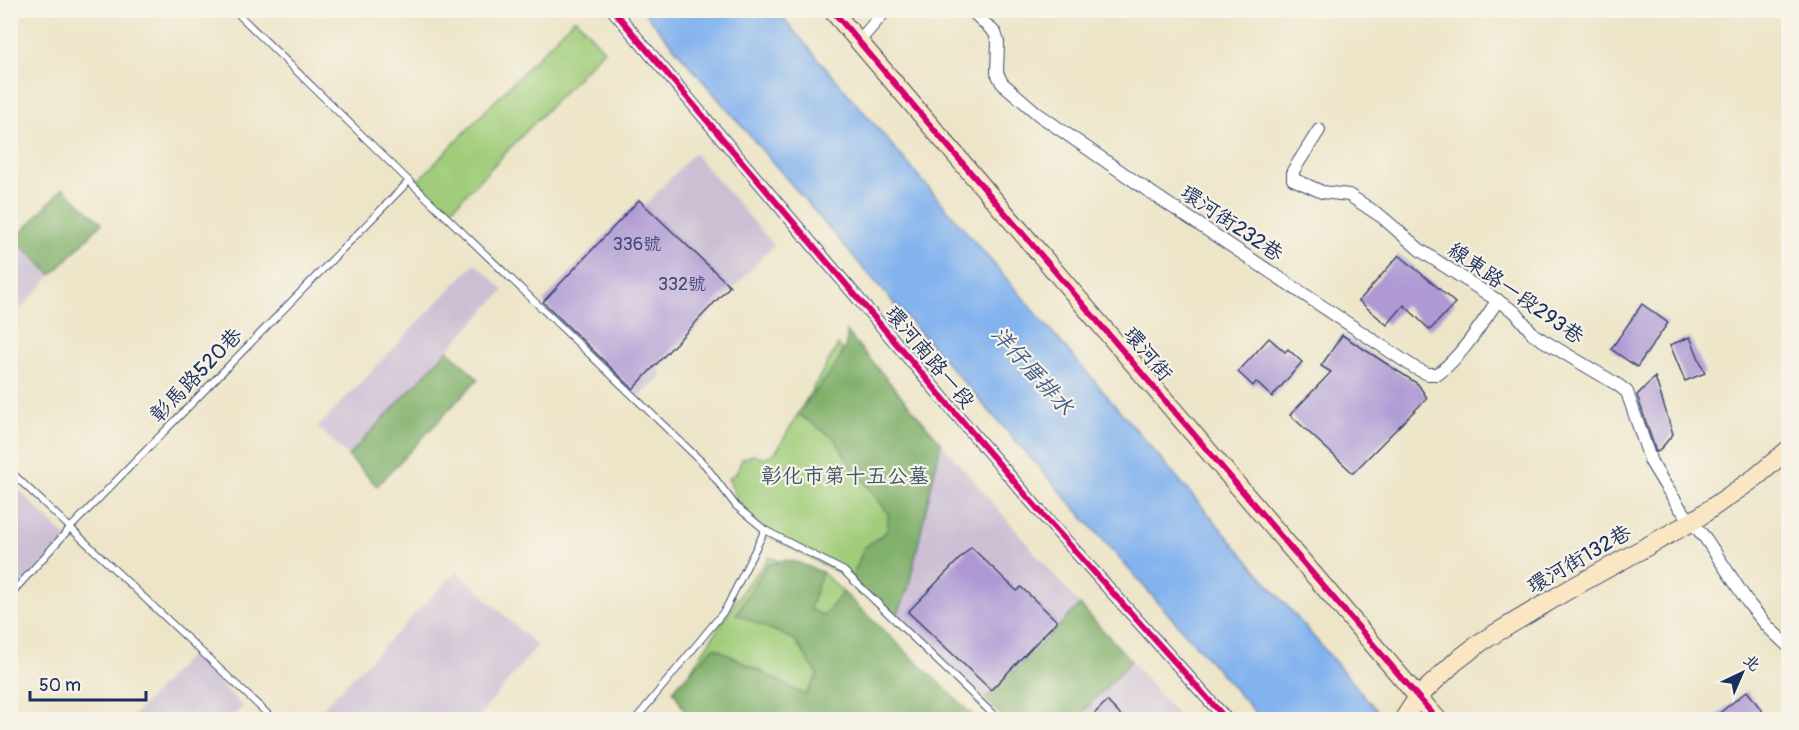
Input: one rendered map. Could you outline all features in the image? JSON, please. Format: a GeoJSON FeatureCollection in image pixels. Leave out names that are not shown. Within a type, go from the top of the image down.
{"type":"FeatureCollection","features":[{"type":"Feature","properties":{"kind":"street","name":"環河南路一段"},"geometry":{"type":"LineString","coordinates":[[613,10],[976,437],[1227,720]]}},
{"type":"Feature","properties":{"kind":"street","name":"環河街"},"geometry":{"type":"LineString","coordinates":[[832,10],[1438,720]]}},
{"type":"Feature","properties":{"kind":"street"},"geometry":{"type":"LineString","coordinates":[[859,40],[886,10]]}},
{"type":"Feature","properties":{"kind":"street","name":"環河街232巷"},"geometry":{"type":"LineString","coordinates":[[971,10],[995,33],[998,42],[997,73],[1002,83],[1038,114],[1415,368],[1428,374],[1438,374],[1445,369],[1468,343],[1498,300]]}},
{"type":"Feature","properties":{"kind":"street","name":"線東路一段293巷"},"geometry":{"type":"LineString","coordinates":[[1319,130],[1293,171],[1293,179],[1322,192],[1349,195],[1382,217],[1420,250],[1515,312],[1534,335],[1618,384],[1627,392],[1651,462],[1680,508],[1706,538],[1749,604],[1768,628],[1788,646]]}},
{"type":"Feature","properties":{"kind":"street","name":"環河街132巷"},"geometry":{"type":"LineString","coordinates":[[1402,720],[1418,698],[1455,662],[1481,642],[1568,590],[1693,521],[1756,477],[1788,450]]}},
{"type":"Feature","properties":{"kind":"lane"},"geometry":{"type":"LineString","coordinates":[[234,10],[705,465],[736,506],[765,530],[844,571],[999,720]]}},
{"type":"Feature","properties":{"kind":"lane","name":"彰馬路520巷"},"geometry":{"type":"LineString","coordinates":[[10,595],[71,527],[409,181]]}},
{"type":"Feature","properties":{"kind":"lane"},"geometry":{"type":"LineString","coordinates":[[10,471],[274,720]]}},
{"type":"Feature","properties":{"kind":"lane"},"geometry":{"type":"LineString","coordinates":[[635,720],[725,610],[765,530]]}},
{"type":"Feature","properties":{"kind":"shaded area"},"geometry":{"type":"Polygon","coordinates":[[[694,153],[774,245],[658,369],[663,375],[637,399],[546,310],[694,153]]]}},
{"type":"Feature","properties":{"kind":"shaded area"},"geometry":{"type":"Polygon","coordinates":[[[15,239],[52,275],[11,319],[11,243],[15,239]]]}},
{"type":"Feature","properties":{"kind":"shaded area"},"geometry":{"type":"Polygon","coordinates":[[[475,263],[504,290],[348,456],[318,427],[475,263]]]}},
{"type":"Feature","properties":{"kind":"shaded area"},"geometry":{"type":"Polygon","coordinates":[[[941,443],[1080,605],[985,699],[896,619],[908,589],[941,443]]]}},
{"type":"Feature","properties":{"kind":"shaded area"},"geometry":{"type":"Polygon","coordinates":[[[11,482],[68,539],[11,596],[11,482]]]}},
{"type":"Feature","properties":{"kind":"shaded area"},"geometry":{"type":"Polygon","coordinates":[[[457,571],[537,646],[477,719],[312,719],[457,571]]]}},
{"type":"Feature","properties":{"kind":"shaded area"},"geometry":{"type":"Polygon","coordinates":[[[191,654],[243,707],[231,719],[130,719],[191,654]]]}},
{"type":"Feature","properties":{"kind":"shaded area"},"geometry":{"type":"Polygon","coordinates":[[[1131,661],[1181,719],[1076,720],[1131,661]]]}},
{"type":"Feature","properties":{"kind":"green space"},"geometry":{"type":"Polygon","coordinates":[[[575,18],[604,50],[447,214],[416,183],[575,18]]]}},
{"type":"Feature","properties":{"kind":"green space"},"geometry":{"type":"Polygon","coordinates":[[[63,188],[102,223],[52,275],[15,239],[63,188]]]}},
{"type":"Feature","properties":{"kind":"green space"},"geometry":{"type":"Polygon","coordinates":[[[847,332],[941,443],[908,589],[896,619],[851,580],[864,548],[887,531],[888,513],[851,466],[835,439],[798,414],[842,355],[847,332]]]}},
{"type":"Feature","properties":{"kind":"green space","name":"彰化市第十五公墓"},"geometry":{"type":"Polygon","coordinates":[[[838,345],[929,446],[885,597],[765,534],[746,516],[728,479],[737,472],[742,459],[755,454],[763,459],[776,452],[838,345]]]}},
{"type":"Feature","properties":{"kind":"green space"},"geometry":{"type":"Polygon","coordinates":[[[448,350],[478,379],[377,486],[348,456],[448,350]]]}},
{"type":"Feature","properties":{"kind":"green space"},"geometry":{"type":"Polygon","coordinates":[[[770,557],[819,580],[822,572],[843,592],[840,596],[828,719],[685,720],[691,670],[748,583],[770,557]]]}},
{"type":"Feature","properties":{"kind":"green space"},"geometry":{"type":"Polygon","coordinates":[[[784,560],[822,572],[810,609],[824,616],[843,592],[977,719],[689,719],[673,690],[714,647],[805,695],[818,675],[795,640],[736,614],[766,566],[784,560]]]}},
{"type":"Feature","properties":{"kind":"green space"},"geometry":{"type":"Polygon","coordinates":[[[1080,605],[1131,661],[1076,719],[1004,719],[985,699],[1080,605]]]}},
{"type":"Feature","properties":{"kind":"water","name":"洋仔厝排水"},"geometry":{"type":"Polygon","coordinates":[[[643,11],[777,11],[1384,719],[1261,719],[865,270],[643,11]]]}},
{"type":"Feature","properties":{"kind":"building"},"geometry":{"type":"Polygon","coordinates":[[[639,200],[730,286],[633,389],[543,302],[639,200]]]}},
{"type":"Feature","properties":{"kind":"building"},"geometry":{"type":"Polygon","coordinates":[[[1399,255],[1455,303],[1430,330],[1404,305],[1387,325],[1359,301],[1399,255]]]}},
{"type":"Feature","properties":{"kind":"building"},"geometry":{"type":"Polygon","coordinates":[[[1642,304],[1668,323],[1637,367],[1611,349],[1642,304]]]}},
{"type":"Feature","properties":{"kind":"building"},"geometry":{"type":"Polygon","coordinates":[[[1342,335],[1418,384],[1427,398],[1353,473],[1290,415],[1331,372],[1321,366],[1342,335]]]}},
{"type":"Feature","properties":{"kind":"building"},"geometry":{"type":"Polygon","coordinates":[[[1690,337],[1705,373],[1685,381],[1670,345],[1690,337]]]}},
{"type":"Feature","properties":{"kind":"building"},"geometry":{"type":"Polygon","coordinates":[[[1269,338],[1285,352],[1288,349],[1302,362],[1272,397],[1256,382],[1253,386],[1238,372],[1269,338]]]}},
{"type":"Feature","properties":{"kind":"building"},"geometry":{"type":"Polygon","coordinates":[[[1655,377],[1673,434],[1656,452],[1637,395],[1655,377]]]}},
{"type":"Feature","properties":{"kind":"building"},"geometry":{"type":"Polygon","coordinates":[[[971,547],[1017,591],[1021,587],[1057,621],[991,690],[908,612],[971,547]]]}},
{"type":"Feature","properties":{"kind":"building"},"geometry":{"type":"Polygon","coordinates":[[[1747,691],[1769,720],[1711,720],[1747,691]]]}},
{"type":"Feature","properties":{"kind":"building"},"geometry":{"type":"Polygon","coordinates":[[[1107,701],[1125,720],[1088,720],[1107,701]]]}},
{"type":"Feature","properties":{"kind":"cycle path"},"geometry":{"type":"LineString","coordinates":[[613,10],[1049,522],[1227,720]]}},
{"type":"Feature","properties":{"kind":"cycle path"},"geometry":{"type":"LineString","coordinates":[[832,10],[1438,720]]}}]}
